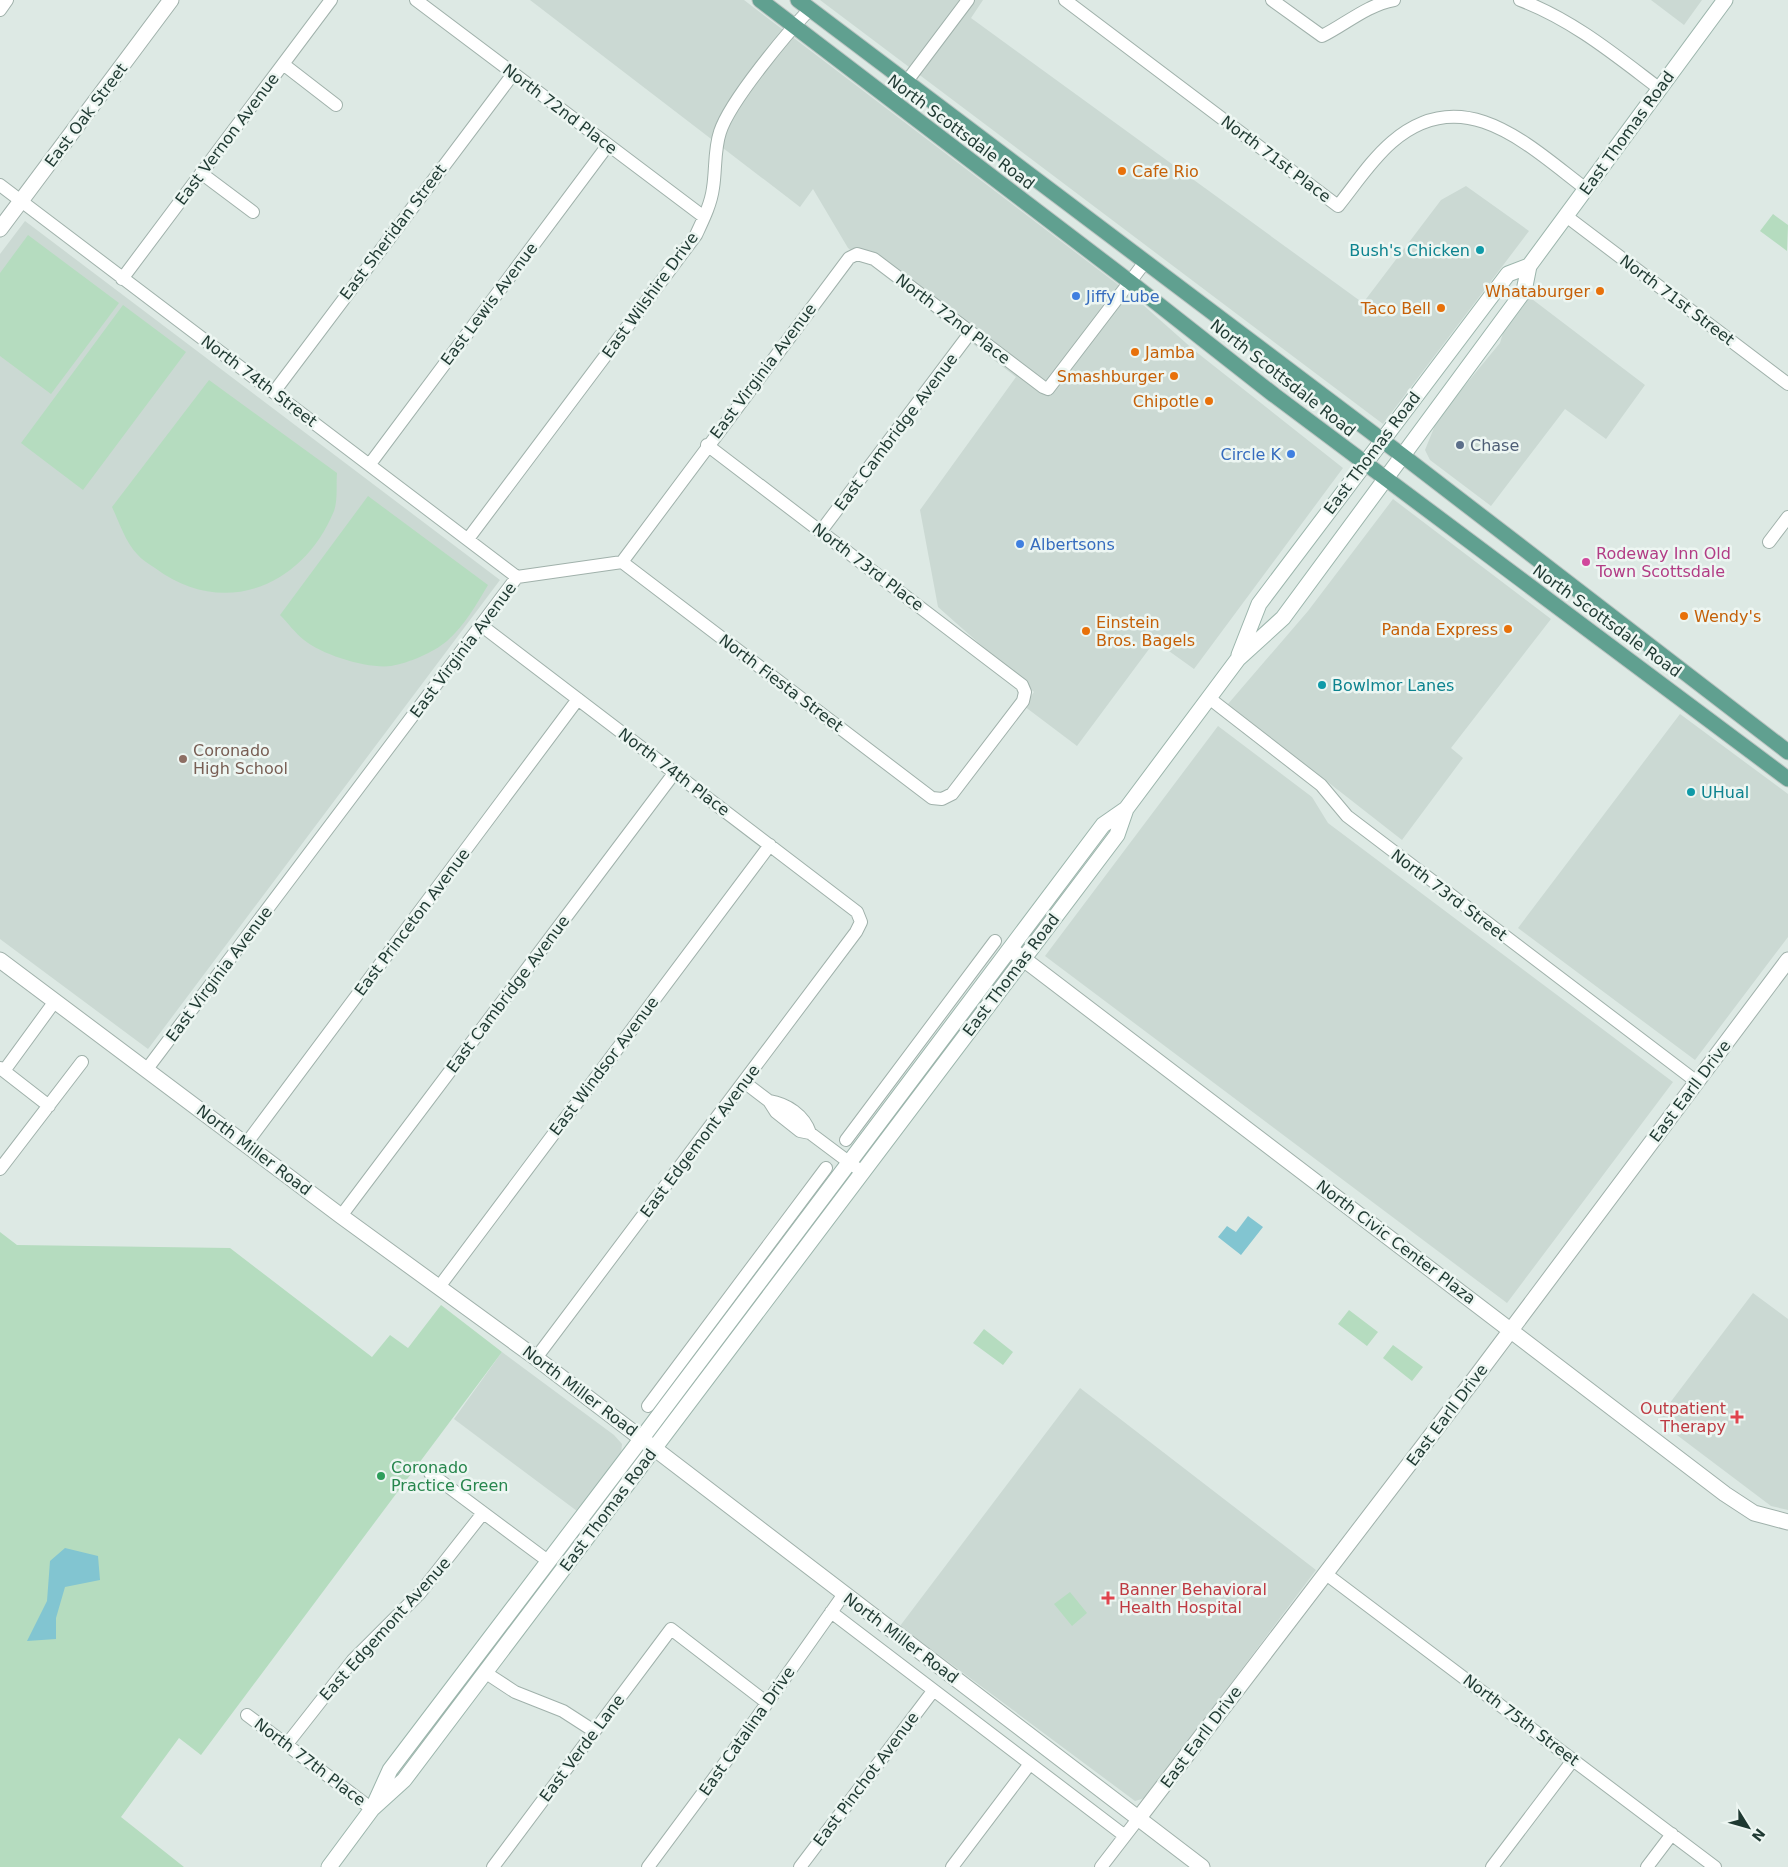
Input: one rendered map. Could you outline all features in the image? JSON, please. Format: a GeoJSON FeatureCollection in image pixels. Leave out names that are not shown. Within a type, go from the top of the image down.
{"type":"FeatureCollection","features":[{"type":"Feature","properties":{"kind":"main road","name":"East Oak Street"},"geometry":{"type":"LineString","coordinates":[[0,229],[170,0]]}},
{"type":"Feature","properties":{"kind":"main road","name":"North Scottsdale Road"},"geometry":{"type":"LineString","coordinates":[[760,0],[1386,480],[1405,491],[1788,779]]}},
{"type":"Feature","properties":{"kind":"main road","name":"North Scottsdale Road"},"geometry":{"type":"LineString","coordinates":[[798,0],[1194,300],[1404,456],[1788,752]]}},
{"type":"Feature","properties":{"kind":"main road","name":"East Thomas Road"},"geometry":{"type":"LineString","coordinates":[[329,1867],[372,1809],[404,1780],[486,1673],[1117,835],[1126,809],[1238,659],[1282,618],[1404,456],[1524,291],[1529,266],[1725,0]]}},
{"type":"Feature","properties":{"kind":"main road","name":"East Thomas Road"},"geometry":{"type":"LineString","coordinates":[[1238,659],[1259,604],[1508,274],[1529,266]]}},
{"type":"Feature","properties":{"kind":"main road"},"geometry":{"type":"LineString","coordinates":[[1178,320],[1194,300]]}},
{"type":"Feature","properties":{"kind":"main road","name":"East Thomas Road"},"geometry":{"type":"LineString","coordinates":[[372,1809],[390,1770],[642,1438],[695,1354],[818,1190],[848,1162],[869,1122],[962,1013],[1102,825],[1126,809]]}},
{"type":"Feature","properties":{"kind":"main road","name":"North Civic Center Plaza"},"geometry":{"type":"LineString","coordinates":[[1010,949],[1741,1506],[1767,1518],[1788,1522]]}},
{"type":"Feature","properties":{"kind":"main road","name":"North Miller Road"},"geometry":{"type":"LineString","coordinates":[[0,960],[341,1216],[536,1358],[1202,1867]]}},
{"type":"Feature","properties":{"kind":"main road","name":"East Earll Drive"},"geometry":{"type":"LineString","coordinates":[[1138,1819],[1512,1330],[1788,960]]}},
{"type":"Feature","properties":{"kind":"street"},"geometry":{"type":"LineString","coordinates":[[0,10],[8,0]]}},
{"type":"Feature","properties":{"kind":"street","name":"East Vernon Avenue"},"geometry":{"type":"LineString","coordinates":[[122,278],[331,0]]}},
{"type":"Feature","properties":{"kind":"street","name":"North 72nd Place"},"geometry":{"type":"LineString","coordinates":[[416,0],[704,216]]}},
{"type":"Feature","properties":{"kind":"street"},"geometry":{"type":"LineString","coordinates":[[892,101],[968,0]]}},
{"type":"Feature","properties":{"kind":"street","name":"North 71st Place"},"geometry":{"type":"LineString","coordinates":[[1066,0],[1338,206],[1392,142],[1410,129],[1429,121],[1450,118],[1473,118],[1494,124],[1514,134],[1586,189]]}},
{"type":"Feature","properties":{"kind":"street"},"geometry":{"type":"LineString","coordinates":[[1272,0],[1322,36],[1386,1]]}},
{"type":"Feature","properties":{"kind":"street"},"geometry":{"type":"LineString","coordinates":[[1520,0],[1557,15],[1579,28],[1660,89]]}},
{"type":"Feature","properties":{"kind":"street","name":"East Wilshire Drive"},"geometry":{"type":"LineString","coordinates":[[468,539],[690,242],[704,216],[713,190],[716,146],[720,130],[748,86],[794,26],[810,10]]}},
{"type":"Feature","properties":{"kind":"street"},"geometry":{"type":"LineString","coordinates":[[283,64],[336,105]]}},
{"type":"Feature","properties":{"kind":"street","name":"East Sheridan Street"},"geometry":{"type":"LineString","coordinates":[[274,392],[513,74]]}},
{"type":"Feature","properties":{"kind":"street","name":"East Lewis Avenue"},"geometry":{"type":"LineString","coordinates":[[370,464],[608,145]]}},
{"type":"Feature","properties":{"kind":"street"},"geometry":{"type":"LineString","coordinates":[[201,173],[253,212]]}},
{"type":"Feature","properties":{"kind":"street","name":"North 74th Street"},"geometry":{"type":"LineString","coordinates":[[0,185],[517,577]]}},
{"type":"Feature","properties":{"kind":"street","name":"North 71st Street"},"geometry":{"type":"LineString","coordinates":[[1566,216],[1788,384]]}},
{"type":"Feature","properties":{"kind":"street","name":"North 72nd Place"},"geometry":{"type":"LineString","coordinates":[[857,254],[874,259],[970,333],[1043,387],[1048,388],[1130,282]]}},
{"type":"Feature","properties":{"kind":"street","name":"East Virginia Avenue"},"geometry":{"type":"LineString","coordinates":[[147,1069],[517,577],[622,562],[844,263],[857,254]]}},
{"type":"Feature","properties":{"kind":"street"},"geometry":{"type":"LineString","coordinates":[[1130,282],[1145,262]]}},
{"type":"Feature","properties":{"kind":"street","name":"East Cambridge Avenue"},"geometry":{"type":"LineString","coordinates":[[822,531],[970,333]]}},
{"type":"Feature","properties":{"kind":"street","name":"North 73rd Place"},"geometry":{"type":"LineString","coordinates":[[708,445],[1022,685],[1025,692],[1023,701],[952,794],[942,799]]}},
{"type":"Feature","properties":{"kind":"street"},"geometry":{"type":"LineString","coordinates":[[1769,542],[1788,517]]}},
{"type":"Feature","properties":{"kind":"street","name":"North Fiesta Street"},"geometry":{"type":"LineString","coordinates":[[622,562],[932,798],[942,799]]}},
{"type":"Feature","properties":{"kind":"street","name":"North 74th Place"},"geometry":{"type":"LineString","coordinates":[[482,626],[857,912],[861,922]]}},
{"type":"Feature","properties":{"kind":"street","name":"North 73rd Street"},"geometry":{"type":"LineString","coordinates":[[1209,698],[1321,785],[1347,816],[1697,1082]]}},
{"type":"Feature","properties":{"kind":"street","name":"East Princeton Avenue"},"geometry":{"type":"LineString","coordinates":[[246,1144],[578,699]]}},
{"type":"Feature","properties":{"kind":"street","name":"East Cambridge Avenue"},"geometry":{"type":"LineString","coordinates":[[341,1216],[675,772]]}},
{"type":"Feature","properties":{"kind":"street","name":"East Windsor Avenue"},"geometry":{"type":"LineString","coordinates":[[439,1287],[770,845]]}},
{"type":"Feature","properties":{"kind":"street","name":"East Edgemont Avenue"},"geometry":{"type":"LineString","coordinates":[[536,1358],[856,932],[861,922]]}},
{"type":"Feature","properties":{"kind":"street","name":"East Thomas Road"},"geometry":{"type":"LineString","coordinates":[[846,1140],[869,1122],[948,1003],[995,941]]}},
{"type":"Feature","properties":{"kind":"street"},"geometry":{"type":"LineString","coordinates":[[49,1106],[2,1070],[55,1001]]}},
{"type":"Feature","properties":{"kind":"street","name":"East Thomas Road"},"geometry":{"type":"LineString","coordinates":[[948,1003],[962,1013]]}},
{"type":"Feature","properties":{"kind":"street"},"geometry":{"type":"LineString","coordinates":[[2,1162],[49,1106],[82,1062]]}},
{"type":"Feature","properties":{"kind":"street"},"geometry":{"type":"LineString","coordinates":[[744,1082],[769,1101],[776,1112],[800,1131],[810,1133],[862,1172]]}},
{"type":"Feature","properties":{"kind":"street"},"geometry":{"type":"LineString","coordinates":[[869,1122],[889,1137]]}},
{"type":"Feature","properties":{"kind":"street","name":"East Thomas Road"},"geometry":{"type":"LineString","coordinates":[[818,1190],[826,1168]]}},
{"type":"Feature","properties":{"kind":"street"},"geometry":{"type":"LineString","coordinates":[[818,1190],[838,1205]]}},
{"type":"Feature","properties":{"kind":"street","name":"East Thomas Road"},"geometry":{"type":"LineString","coordinates":[[648,1406],[695,1354]]}},
{"type":"Feature","properties":{"kind":"street"},"geometry":{"type":"LineString","coordinates":[[430,1473],[548,1561]]}},
{"type":"Feature","properties":{"kind":"street","name":"East Edgemont Avenue"},"geometry":{"type":"LineString","coordinates":[[287,1744],[354,1660],[420,1593],[483,1513]]}},
{"type":"Feature","properties":{"kind":"street","name":"North 75th Street"},"geometry":{"type":"LineString","coordinates":[[1326,1574],[1715,1867]]}},
{"type":"Feature","properties":{"kind":"street","name":"East Catalina Drive"},"geometry":{"type":"LineString","coordinates":[[648,1867],[717,1774],[844,1594]]}},
{"type":"Feature","properties":{"kind":"street","name":"North Miller Road"},"geometry":{"type":"LineString","coordinates":[[831,1612],[1029,1765],[1125,1836]]}},
{"type":"Feature","properties":{"kind":"street","name":"East Verde Lane"},"geometry":{"type":"LineString","coordinates":[[493,1867],[671,1629],[766,1702]]}},
{"type":"Feature","properties":{"kind":"street"},"geometry":{"type":"LineString","coordinates":[[486,1673],[515,1692],[564,1710],[594,1732]]}},
{"type":"Feature","properties":{"kind":"street","name":"East Pinchot Avenue"},"geometry":{"type":"LineString","coordinates":[[800,1867],[933,1691]]}},
{"type":"Feature","properties":{"kind":"street","name":"North 77th Place"},"geometry":{"type":"LineString","coordinates":[[247,1715],[372,1809]]}},
{"type":"Feature","properties":{"kind":"street"},"geometry":{"type":"LineString","coordinates":[[1492,1867],[1573,1760]]}},
{"type":"Feature","properties":{"kind":"street"},"geometry":{"type":"LineString","coordinates":[[952,1867],[1029,1765]]}},
{"type":"Feature","properties":{"kind":"street","name":"East Earll Drive"},"geometry":{"type":"LineString","coordinates":[[1102,1867],[1138,1819]]}},
{"type":"Feature","properties":{"kind":"street"},"geometry":{"type":"LineString","coordinates":[[1647,1867],[1672,1834]]}},
{"type":"Feature","properties":{"kind":"shaded area"},"geometry":{"type":"Polygon","coordinates":[[[530,0],[744,0],[1133,296],[1195,351],[1343,468],[1194,669],[1155,641],[1077,746],[1024,706],[1034,692],[938,607],[920,510],[1016,377],[848,248],[813,189],[800,207],[530,0]]]}},
{"type":"Feature","properties":{"kind":"shaded area"},"geometry":{"type":"Polygon","coordinates":[[[820,0],[983,0],[971,18],[1363,303],[1441,200],[1466,186],[1529,231],[1383,424],[820,0]]]}},
{"type":"Feature","properties":{"kind":"shaded area"},"geometry":{"type":"Polygon","coordinates":[[[1651,0],[1702,0],[1684,25],[1651,0]]]}},
{"type":"Feature","properties":{"kind":"shaded area","name":"Coronado High School"},"geometry":{"type":"Polygon","coordinates":[[[25,221],[500,580],[148,1049],[0,939],[0,254],[25,221]]]}},
{"type":"Feature","properties":{"kind":"shaded area"},"geometry":{"type":"Polygon","coordinates":[[[1528,296],[1645,385],[1606,439],[1565,409],[1491,506],[1430,460],[1425,450],[1438,418],[1500,343],[1505,326],[1528,296]]]}},
{"type":"Feature","properties":{"kind":"shaded area"},"geometry":{"type":"Polygon","coordinates":[[[1393,499],[1551,619],[1451,748],[1463,758],[1402,840],[1228,704],[1308,611],[1393,499]]]}},
{"type":"Feature","properties":{"kind":"shaded area"},"geometry":{"type":"Polygon","coordinates":[[[1680,714],[1788,794],[1788,937],[1695,1060],[1518,928],[1680,714]]]}},
{"type":"Feature","properties":{"kind":"shaded area"},"geometry":{"type":"Polygon","coordinates":[[[1218,726],[1312,797],[1328,823],[1673,1082],[1507,1303],[1045,956],[1218,726]]]}},
{"type":"Feature","properties":{"kind":"shaded area"},"geometry":{"type":"Polygon","coordinates":[[[1753,1293],[1788,1319],[1788,1510],[1771,1506],[1657,1420],[1753,1293]]]}},
{"type":"Feature","properties":{"kind":"shaded area"},"geometry":{"type":"Polygon","coordinates":[[[502,1352],[614,1435],[622,1444],[621,1454],[577,1511],[454,1419],[502,1352]]]}},
{"type":"Feature","properties":{"kind":"shaded area","name":"Banner Behavioral Health Hospital"},"geometry":{"type":"Polygon","coordinates":[[[1080,1388],[1316,1570],[1145,1798],[1135,1801],[900,1626],[1080,1388]]]}},
{"type":"Feature","properties":{"kind":"green space"},"geometry":{"type":"Polygon","coordinates":[[[1773,214],[1788,225],[1787,251],[1760,231],[1773,214]]]}},
{"type":"Feature","properties":{"kind":"green space"},"geometry":{"type":"Polygon","coordinates":[[[28,235],[119,303],[51,394],[0,356],[0,273],[28,235]]]}},
{"type":"Feature","properties":{"kind":"green space"},"geometry":{"type":"Polygon","coordinates":[[[123,305],[186,352],[83,490],[21,443],[123,305]]]}},
{"type":"Feature","properties":{"kind":"green space"},"geometry":{"type":"Polygon","coordinates":[[[209,380],[337,473],[334,511],[320,537],[303,559],[282,576],[258,587],[233,592],[207,591],[181,583],[146,562],[129,544],[112,507],[209,380]]]}},
{"type":"Feature","properties":{"kind":"green space"},"geometry":{"type":"Polygon","coordinates":[[[368,496],[488,585],[465,622],[447,641],[421,656],[391,666],[358,663],[322,651],[301,637],[280,615],[368,496]]]}},
{"type":"Feature","properties":{"kind":"green space"},"geometry":{"type":"Polygon","coordinates":[[[0,1232],[17,1245],[230,1248],[372,1357],[390,1335],[408,1348],[441,1305],[502,1352],[201,1755],[179,1738],[121,1817],[184,1867],[0,1867],[0,1232]]]}},
{"type":"Feature","properties":{"kind":"green space"},"geometry":{"type":"Polygon","coordinates":[[[1349,1310],[1378,1332],[1367,1346],[1338,1324],[1349,1310]]]}},
{"type":"Feature","properties":{"kind":"green space"},"geometry":{"type":"Polygon","coordinates":[[[984,1329],[1013,1352],[1003,1365],[973,1343],[984,1329]]]}},
{"type":"Feature","properties":{"kind":"green space"},"geometry":{"type":"Polygon","coordinates":[[[1393,1345],[1423,1367],[1412,1381],[1383,1358],[1393,1345]]]}},
{"type":"Feature","properties":{"kind":"green space"},"geometry":{"type":"Polygon","coordinates":[[[1070,1592],[1087,1613],[1072,1626],[1054,1604],[1070,1592]]]}},
{"type":"Feature","properties":{"kind":"water"},"geometry":{"type":"Polygon","coordinates":[[[1248,1216],[1263,1227],[1241,1255],[1218,1237],[1227,1226],[1236,1232],[1248,1216]]]}},
{"type":"Feature","properties":{"kind":"water"},"geometry":{"type":"Polygon","coordinates":[[[65,1548],[98,1556],[100,1580],[65,1587],[56,1618],[56,1639],[27,1641],[47,1601],[50,1561],[65,1548]]]}},
{"type":"Feature","properties":{"kind":"place","name":"Cafe Rio"},"geometry":{"type":"Point","coordinates":[1122,171]}},
{"type":"Feature","properties":{"kind":"place","name":"Bush's Chicken"},"geometry":{"type":"Point","coordinates":[1480,250]}},
{"type":"Feature","properties":{"kind":"place","name":"Whataburger"},"geometry":{"type":"Point","coordinates":[1600,291]}},
{"type":"Feature","properties":{"kind":"place","name":"Jiffy Lube"},"geometry":{"type":"Point","coordinates":[1076,296]}},
{"type":"Feature","properties":{"kind":"place","name":"Taco Bell"},"geometry":{"type":"Point","coordinates":[1441,308]}},
{"type":"Feature","properties":{"kind":"place","name":"Jamba"},"geometry":{"type":"Point","coordinates":[1135,352]}},
{"type":"Feature","properties":{"kind":"place","name":"Smashburger"},"geometry":{"type":"Point","coordinates":[1174,376]}},
{"type":"Feature","properties":{"kind":"place","name":"Chipotle"},"geometry":{"type":"Point","coordinates":[1209,401]}},
{"type":"Feature","properties":{"kind":"place","name":"Chase"},"geometry":{"type":"Point","coordinates":[1460,445]}},
{"type":"Feature","properties":{"kind":"place","name":"Circle K"},"geometry":{"type":"Point","coordinates":[1291,454]}},
{"type":"Feature","properties":{"kind":"place","name":"Albertsons"},"geometry":{"type":"Point","coordinates":[1020,544]}},
{"type":"Feature","properties":{"kind":"place","name":"Rodeway Inn Old Town Scottsdale"},"geometry":{"type":"Point","coordinates":[1586,562]}},
{"type":"Feature","properties":{"kind":"place","name":"Wendy's"},"geometry":{"type":"Point","coordinates":[1684,616]}},
{"type":"Feature","properties":{"kind":"place","name":"Panda Express"},"geometry":{"type":"Point","coordinates":[1508,629]}},
{"type":"Feature","properties":{"kind":"place","name":"Einstein Bros. Bagels"},"geometry":{"type":"Point","coordinates":[1086,631]}},
{"type":"Feature","properties":{"kind":"place","name":"Bowlmor Lanes"},"geometry":{"type":"Point","coordinates":[1322,685]}},
{"type":"Feature","properties":{"kind":"place","name":"Coronado High School"},"geometry":{"type":"Point","coordinates":[183,759]}},
{"type":"Feature","properties":{"kind":"place","name":"UHual"},"geometry":{"type":"Point","coordinates":[1691,792]}},
{"type":"Feature","properties":{"kind":"place","name":"Outpatient Therapy"},"geometry":{"type":"Point","coordinates":[1737,1417]}},
{"type":"Feature","properties":{"kind":"place","name":"Coronado Practice Green"},"geometry":{"type":"Point","coordinates":[381,1476]}},
{"type":"Feature","properties":{"kind":"place","name":"Banner Behavioral Health Hospital"},"geometry":{"type":"Point","coordinates":[1108,1598]}}]}
